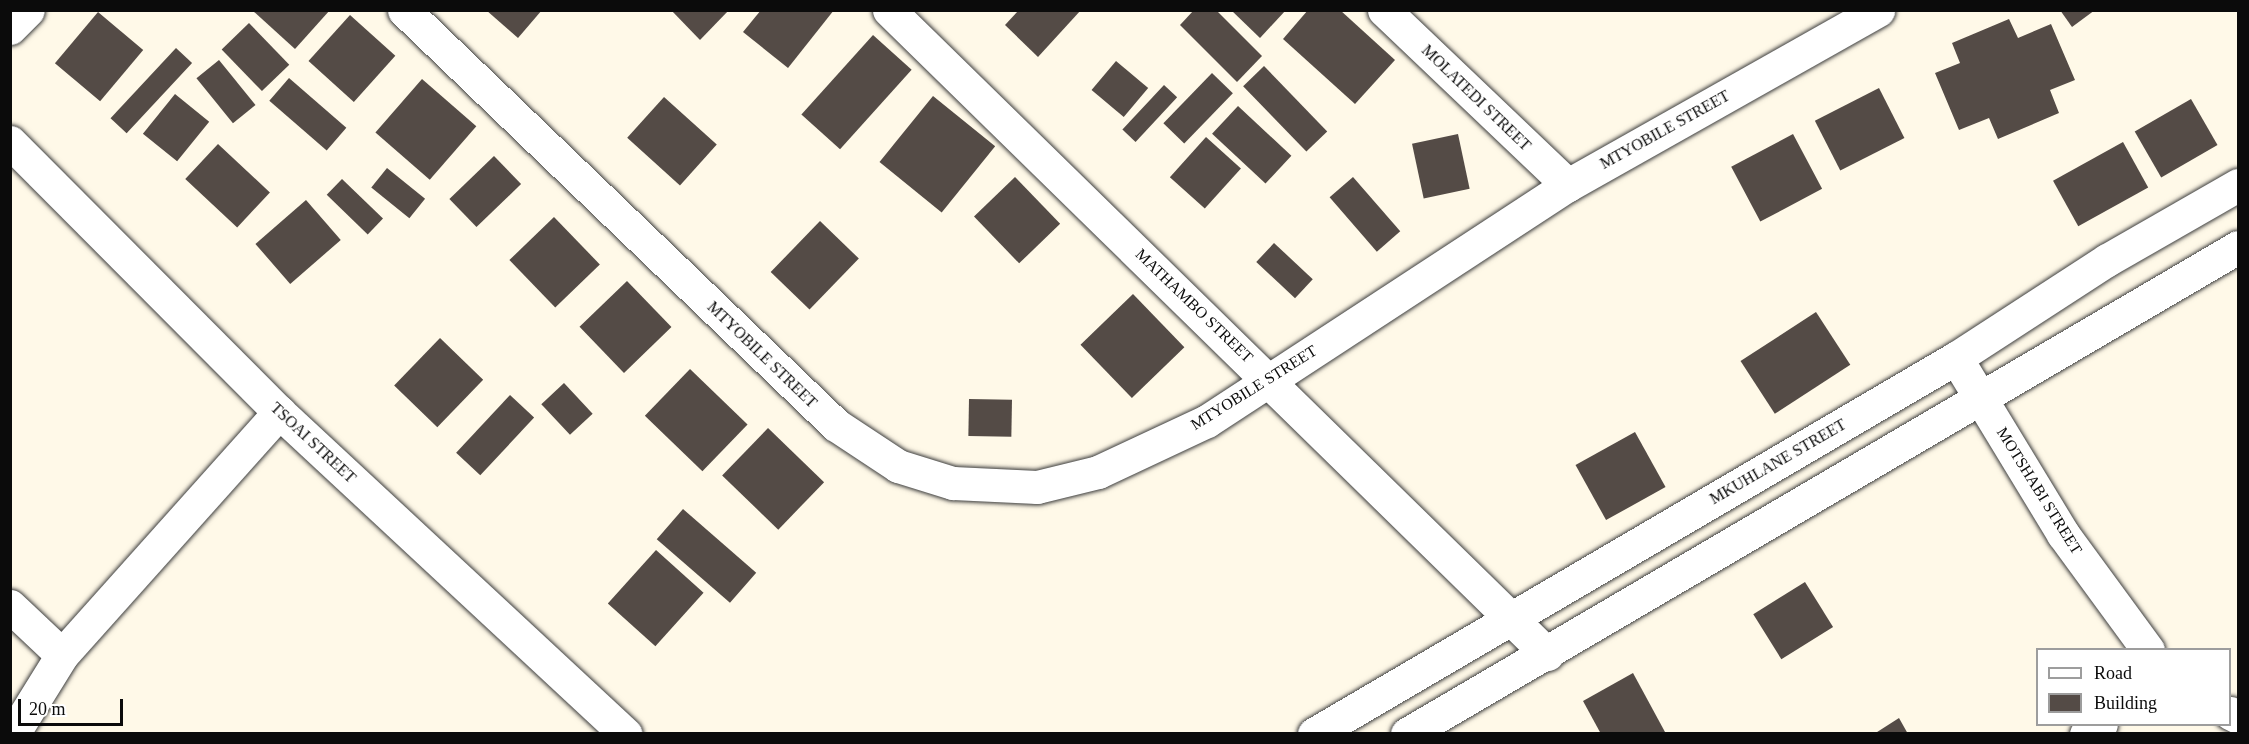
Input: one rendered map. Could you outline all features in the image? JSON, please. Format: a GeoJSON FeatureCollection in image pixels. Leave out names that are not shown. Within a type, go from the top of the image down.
{"type":"FeatureCollection","features":[{"type":"Feature","properties":{"kind":"street"},"geometry":{"type":"LineString","coordinates":[[10,28],[28,10]]}},
{"type":"Feature","properties":{"kind":"street","name":"MTYOBILE STREET"},"geometry":{"type":"LineString","coordinates":[[404,10],[836,425],[898,466],[953,483],[1037,487],[1098,472],[1207,421],[1568,185],[1878,10]]}},
{"type":"Feature","properties":{"kind":"street","name":"MATHAMBO STREET"},"geometry":{"type":"LineString","coordinates":[[889,10],[1270,380],[1508,618],[1547,654]]}},
{"type":"Feature","properties":{"kind":"street","name":"MOLATEDI STREET"},"geometry":{"type":"LineString","coordinates":[[1384,10],[1568,185]]}},
{"type":"Feature","properties":{"kind":"street","name":"TSOAI STREET"},"geometry":{"type":"LineString","coordinates":[[10,142],[279,412],[625,734]]}},
{"type":"Feature","properties":{"kind":"street","name":"MKUHLANE STREET"},"geometry":{"type":"LineString","coordinates":[[1314,734],[1508,618],[1956,358],[2107,260],[2238,185]]}},
{"type":"Feature","properties":{"kind":"street"},"geometry":{"type":"LineString","coordinates":[[1407,734],[2238,247]]}},
{"type":"Feature","properties":{"kind":"street","name":"MOTSHABI STREET"},"geometry":{"type":"LineString","coordinates":[[1956,358],[2063,534],[2147,648]]}},
{"type":"Feature","properties":{"kind":"street"},"geometry":{"type":"LineString","coordinates":[[13,734],[62,655],[279,412]]}},
{"type":"Feature","properties":{"kind":"street"},"geometry":{"type":"LineString","coordinates":[[10,606],[62,655]]}},
{"type":"Feature","properties":{"kind":"building"},"geometry":{"type":"Polygon","coordinates":[[[252,10],[330,10],[295,49],[252,10]]]}},
{"type":"Feature","properties":{"kind":"building"},"geometry":{"type":"Polygon","coordinates":[[[486,10],[542,10],[518,38],[486,10]]]}},
{"type":"Feature","properties":{"kind":"building"},"geometry":{"type":"Polygon","coordinates":[[[671,10],[729,10],[700,40],[671,10]]]}},
{"type":"Feature","properties":{"kind":"building"},"geometry":{"type":"Polygon","coordinates":[[[761,10],[834,10],[788,68],[743,32],[761,10]]]}},
{"type":"Feature","properties":{"kind":"building"},"geometry":{"type":"Polygon","coordinates":[[[1019,10],[1081,10],[1038,57],[1005,25],[1019,10]]]}},
{"type":"Feature","properties":{"kind":"building"},"geometry":{"type":"Polygon","coordinates":[[[1194,10],[1216,10],[1262,56],[1237,82],[1180,25],[1194,10]]]}},
{"type":"Feature","properties":{"kind":"building"},"geometry":{"type":"Polygon","coordinates":[[[1231,10],[1286,10],[1260,38],[1231,10]]]}},
{"type":"Feature","properties":{"kind":"building"},"geometry":{"type":"Polygon","coordinates":[[[1308,10],[1340,10],[1395,60],[1355,104],[1283,39],[1308,10]]]}},
{"type":"Feature","properties":{"kind":"building"},"geometry":{"type":"Polygon","coordinates":[[[2060,10],[2095,10],[2072,27],[2060,10]]]}},
{"type":"Feature","properties":{"kind":"building"},"geometry":{"type":"Polygon","coordinates":[[[98,12],[143,50],[100,101],[55,63],[98,12]]]}},
{"type":"Feature","properties":{"kind":"building"},"geometry":{"type":"Polygon","coordinates":[[[350,15],[395,56],[354,102],[309,61],[350,15]]]}},
{"type":"Feature","properties":{"kind":"building"},"geometry":{"type":"Polygon","coordinates":[[[2009,19],[2018,38],[2051,24],[2075,80],[2050,90],[2059,113],[1998,139],[1989,118],[1959,130],[1935,73],[1960,63],[1952,43],[2009,19]]]}},
{"type":"Feature","properties":{"kind":"building"},"geometry":{"type":"Polygon","coordinates":[[[249,23],[289,65],[262,91],[222,49],[249,23]]]}},
{"type":"Feature","properties":{"kind":"building"},"geometry":{"type":"Polygon","coordinates":[[[873,35],[912,70],[840,149],[801,115],[873,35]]]}},
{"type":"Feature","properties":{"kind":"building"},"geometry":{"type":"Polygon","coordinates":[[[176,48],[192,63],[127,133],[111,118],[176,48]]]}},
{"type":"Feature","properties":{"kind":"building"},"geometry":{"type":"Polygon","coordinates":[[[219,60],[256,105],[233,123],[196,78],[219,60]]]}},
{"type":"Feature","properties":{"kind":"building"},"geometry":{"type":"Polygon","coordinates":[[[1116,61],[1148,88],[1124,117],[1092,90],[1116,61]]]}},
{"type":"Feature","properties":{"kind":"building"},"geometry":{"type":"Polygon","coordinates":[[[1264,66],[1327,131],[1306,152],[1243,86],[1264,66]]]}},
{"type":"Feature","properties":{"kind":"building"},"geometry":{"type":"Polygon","coordinates":[[[1212,73],[1233,93],[1184,143],[1163,123],[1212,73]]]}},
{"type":"Feature","properties":{"kind":"building"},"geometry":{"type":"Polygon","coordinates":[[[289,78],[346,128],[327,151],[269,101],[289,78]]]}},
{"type":"Feature","properties":{"kind":"building"},"geometry":{"type":"Polygon","coordinates":[[[422,79],[476,126],[430,180],[375,133],[422,79]]]}},
{"type":"Feature","properties":{"kind":"building"},"geometry":{"type":"Polygon","coordinates":[[[1164,85],[1177,97],[1136,142],[1122,130],[1164,85]]]}},
{"type":"Feature","properties":{"kind":"building"},"geometry":{"type":"Polygon","coordinates":[[[1879,88],[1904,138],[1840,171],[1815,121],[1879,88]]]}},
{"type":"Feature","properties":{"kind":"building"},"geometry":{"type":"Polygon","coordinates":[[[175,94],[209,122],[177,161],[143,134],[175,94]]]}},
{"type":"Feature","properties":{"kind":"building"},"geometry":{"type":"Polygon","coordinates":[[[933,96],[995,146],[942,212],[880,162],[933,96]]]}},
{"type":"Feature","properties":{"kind":"building"},"geometry":{"type":"Polygon","coordinates":[[[664,97],[717,145],[680,185],[627,138],[664,97]]]}},
{"type":"Feature","properties":{"kind":"building"},"geometry":{"type":"Polygon","coordinates":[[[2191,99],[2218,145],[2161,177],[2135,132],[2191,99]]]}},
{"type":"Feature","properties":{"kind":"building"},"geometry":{"type":"Polygon","coordinates":[[[1238,106],[1291,156],[1265,184],[1212,134],[1238,106]]]}},
{"type":"Feature","properties":{"kind":"building"},"geometry":{"type":"Polygon","coordinates":[[[1458,134],[1470,189],[1424,199],[1412,144],[1458,134]]]}},
{"type":"Feature","properties":{"kind":"building"},"geometry":{"type":"Polygon","coordinates":[[[1793,134],[1822,189],[1760,222],[1731,167],[1793,134]]]}},
{"type":"Feature","properties":{"kind":"building"},"geometry":{"type":"Polygon","coordinates":[[[1206,137],[1241,168],[1205,209],[1170,177],[1206,137]]]}},
{"type":"Feature","properties":{"kind":"building"},"geometry":{"type":"Polygon","coordinates":[[[2123,142],[2148,187],[2078,226],[2053,181],[2123,142]]]}},
{"type":"Feature","properties":{"kind":"building"},"geometry":{"type":"Polygon","coordinates":[[[218,144],[270,192],[237,228],[185,179],[218,144]]]}},
{"type":"Feature","properties":{"kind":"building"},"geometry":{"type":"Polygon","coordinates":[[[494,156],[521,184],[476,227],[449,199],[494,156]]]}},
{"type":"Feature","properties":{"kind":"building"},"geometry":{"type":"Polygon","coordinates":[[[387,168],[425,199],[409,218],[371,187],[387,168]]]}},
{"type":"Feature","properties":{"kind":"building"},"geometry":{"type":"Polygon","coordinates":[[[1015,177],[1060,224],[1019,263],[974,217],[1015,177]]]}},
{"type":"Feature","properties":{"kind":"building"},"geometry":{"type":"Polygon","coordinates":[[[1353,177],[1400,231],[1377,252],[1330,197],[1353,177]]]}},
{"type":"Feature","properties":{"kind":"building"},"geometry":{"type":"Polygon","coordinates":[[[342,179],[383,219],[368,234],[327,195],[342,179]]]}},
{"type":"Feature","properties":{"kind":"building"},"geometry":{"type":"Polygon","coordinates":[[[306,200],[341,240],[290,284],[255,244],[306,200]]]}},
{"type":"Feature","properties":{"kind":"building"},"geometry":{"type":"Polygon","coordinates":[[[554,217],[600,264],[555,308],[509,260],[554,217]]]}},
{"type":"Feature","properties":{"kind":"building"},"geometry":{"type":"Polygon","coordinates":[[[820,221],[859,259],[810,310],[771,272],[820,221]]]}},
{"type":"Feature","properties":{"kind":"building"},"geometry":{"type":"Polygon","coordinates":[[[1274,243],[1313,279],[1295,298],[1256,262],[1274,243]]]}},
{"type":"Feature","properties":{"kind":"building"},"geometry":{"type":"Polygon","coordinates":[[[627,281],[671,327],[624,373],[580,327],[627,281]]]}},
{"type":"Feature","properties":{"kind":"building"},"geometry":{"type":"Polygon","coordinates":[[[1133,294],[1184,347],[1132,398],[1080,345],[1133,294]]]}},
{"type":"Feature","properties":{"kind":"building"},"geometry":{"type":"Polygon","coordinates":[[[1816,312],[1850,365],[1775,414],[1741,361],[1816,312]]]}},
{"type":"Feature","properties":{"kind":"building"},"geometry":{"type":"Polygon","coordinates":[[[440,338],[483,380],[437,427],[394,385],[440,338]]]}},
{"type":"Feature","properties":{"kind":"building"},"geometry":{"type":"Polygon","coordinates":[[[690,369],[748,425],[702,471],[645,416],[690,369]]]}},
{"type":"Feature","properties":{"kind":"building"},"geometry":{"type":"Polygon","coordinates":[[[564,383],[593,414],[570,435],[541,404],[564,383]]]}},
{"type":"Feature","properties":{"kind":"building"},"geometry":{"type":"Polygon","coordinates":[[[510,395],[534,418],[480,475],[456,453],[510,395]]]}},
{"type":"Feature","properties":{"kind":"building"},"geometry":{"type":"Polygon","coordinates":[[[969,399],[1012,400],[1011,437],[968,436],[969,399]]]}},
{"type":"Feature","properties":{"kind":"building"},"geometry":{"type":"Polygon","coordinates":[[[768,428],[824,482],[778,530],[722,475],[768,428]]]}},
{"type":"Feature","properties":{"kind":"building"},"geometry":{"type":"Polygon","coordinates":[[[1635,432],[1666,487],[1606,520],[1576,465],[1635,432]]]}},
{"type":"Feature","properties":{"kind":"building"},"geometry":{"type":"Polygon","coordinates":[[[683,509],[756,573],[730,603],[657,539],[683,509]]]}},
{"type":"Feature","properties":{"kind":"building"},"geometry":{"type":"Polygon","coordinates":[[[656,550],[704,593],[655,646],[608,604],[656,550]]]}},
{"type":"Feature","properties":{"kind":"building"},"geometry":{"type":"Polygon","coordinates":[[[1805,582],[1833,627],[1781,659],[1753,614],[1805,582]]]}},
{"type":"Feature","properties":{"kind":"building"},"geometry":{"type":"Polygon","coordinates":[[[1633,673],[1665,732],[1601,734],[1583,701],[1633,673]]]}},
{"type":"Feature","properties":{"kind":"building"},"geometry":{"type":"Polygon","coordinates":[[[1899,718],[1908,734],[1874,734],[1899,718]]]}}]}
